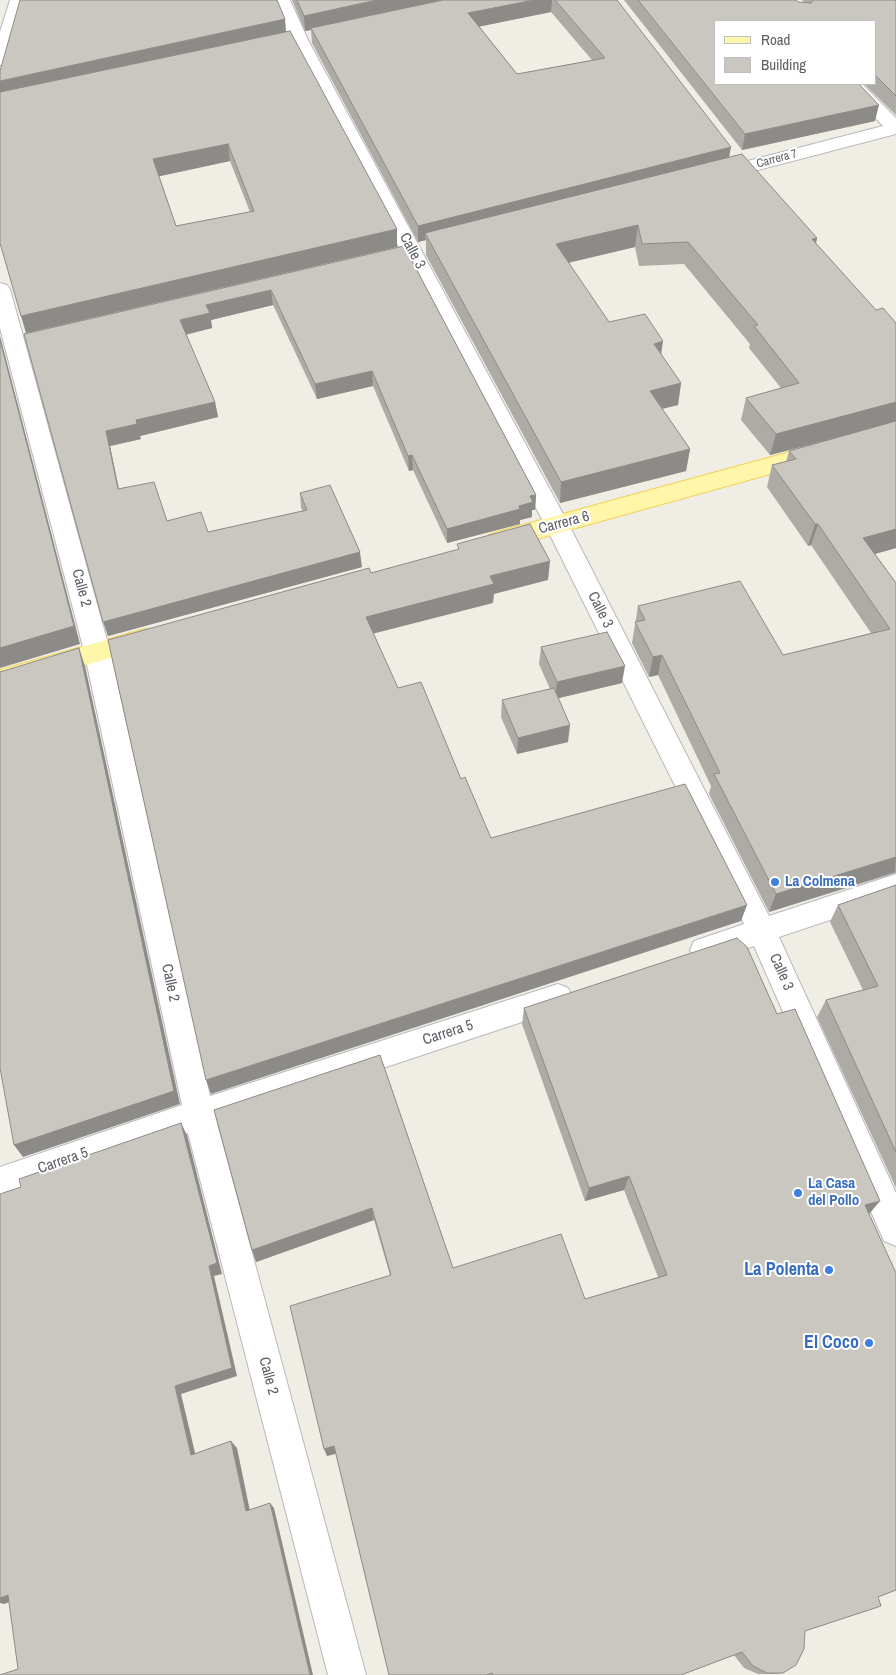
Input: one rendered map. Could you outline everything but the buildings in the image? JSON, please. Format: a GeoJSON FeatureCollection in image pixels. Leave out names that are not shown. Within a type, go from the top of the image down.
{"type":"FeatureCollection","features":[{"type":"Feature","properties":{"kind":"main road","name":"Carrera 6"},"geometry":{"type":"LineString","coordinates":[[480,546],[896,431]]}},
{"type":"Feature","properties":{"kind":"main road"},"geometry":{"type":"LineString","coordinates":[[0,680],[164,633]]}},
{"type":"Feature","properties":{"kind":"street"},"geometry":{"type":"LineString","coordinates":[[0,60],[18,0]]}},
{"type":"Feature","properties":{"kind":"street","name":"Calle 3"},"geometry":{"type":"LineString","coordinates":[[282,0],[299,40],[413,251],[557,525],[762,931],[896,1230]]}},
{"type":"Feature","properties":{"kind":"street"},"geometry":{"type":"LineString","coordinates":[[853,85],[896,128]]}},
{"type":"Feature","properties":{"kind":"street","name":"Carrera 7"},"geometry":{"type":"LineString","coordinates":[[697,180],[896,128]]}},
{"type":"Feature","properties":{"kind":"street","name":"Calle 2"},"geometry":{"type":"LineString","coordinates":[[0,289],[26,342],[97,651],[198,1114],[347,1675]]}},
{"type":"Feature","properties":{"kind":"street"},"geometry":{"type":"LineString","coordinates":[[678,958],[896,886]]}},
{"type":"Feature","properties":{"kind":"street","name":"Carrera 5"},"geometry":{"type":"LineString","coordinates":[[0,1183],[198,1114],[584,989]]}},
{"type":"Feature","properties":{"kind":"place","name":"La Colmena"},"geometry":{"type":"Point","coordinates":[775,882]}},
{"type":"Feature","properties":{"kind":"place","name":"La Casa del Pollo"},"geometry":{"type":"Point","coordinates":[798,1193]}},
{"type":"Feature","properties":{"kind":"place","name":"La Polenta"},"geometry":{"type":"Point","coordinates":[829,1270]}},
{"type":"Feature","properties":{"kind":"place","name":"El Coco"},"geometry":{"type":"Point","coordinates":[869,1343]}}]}
